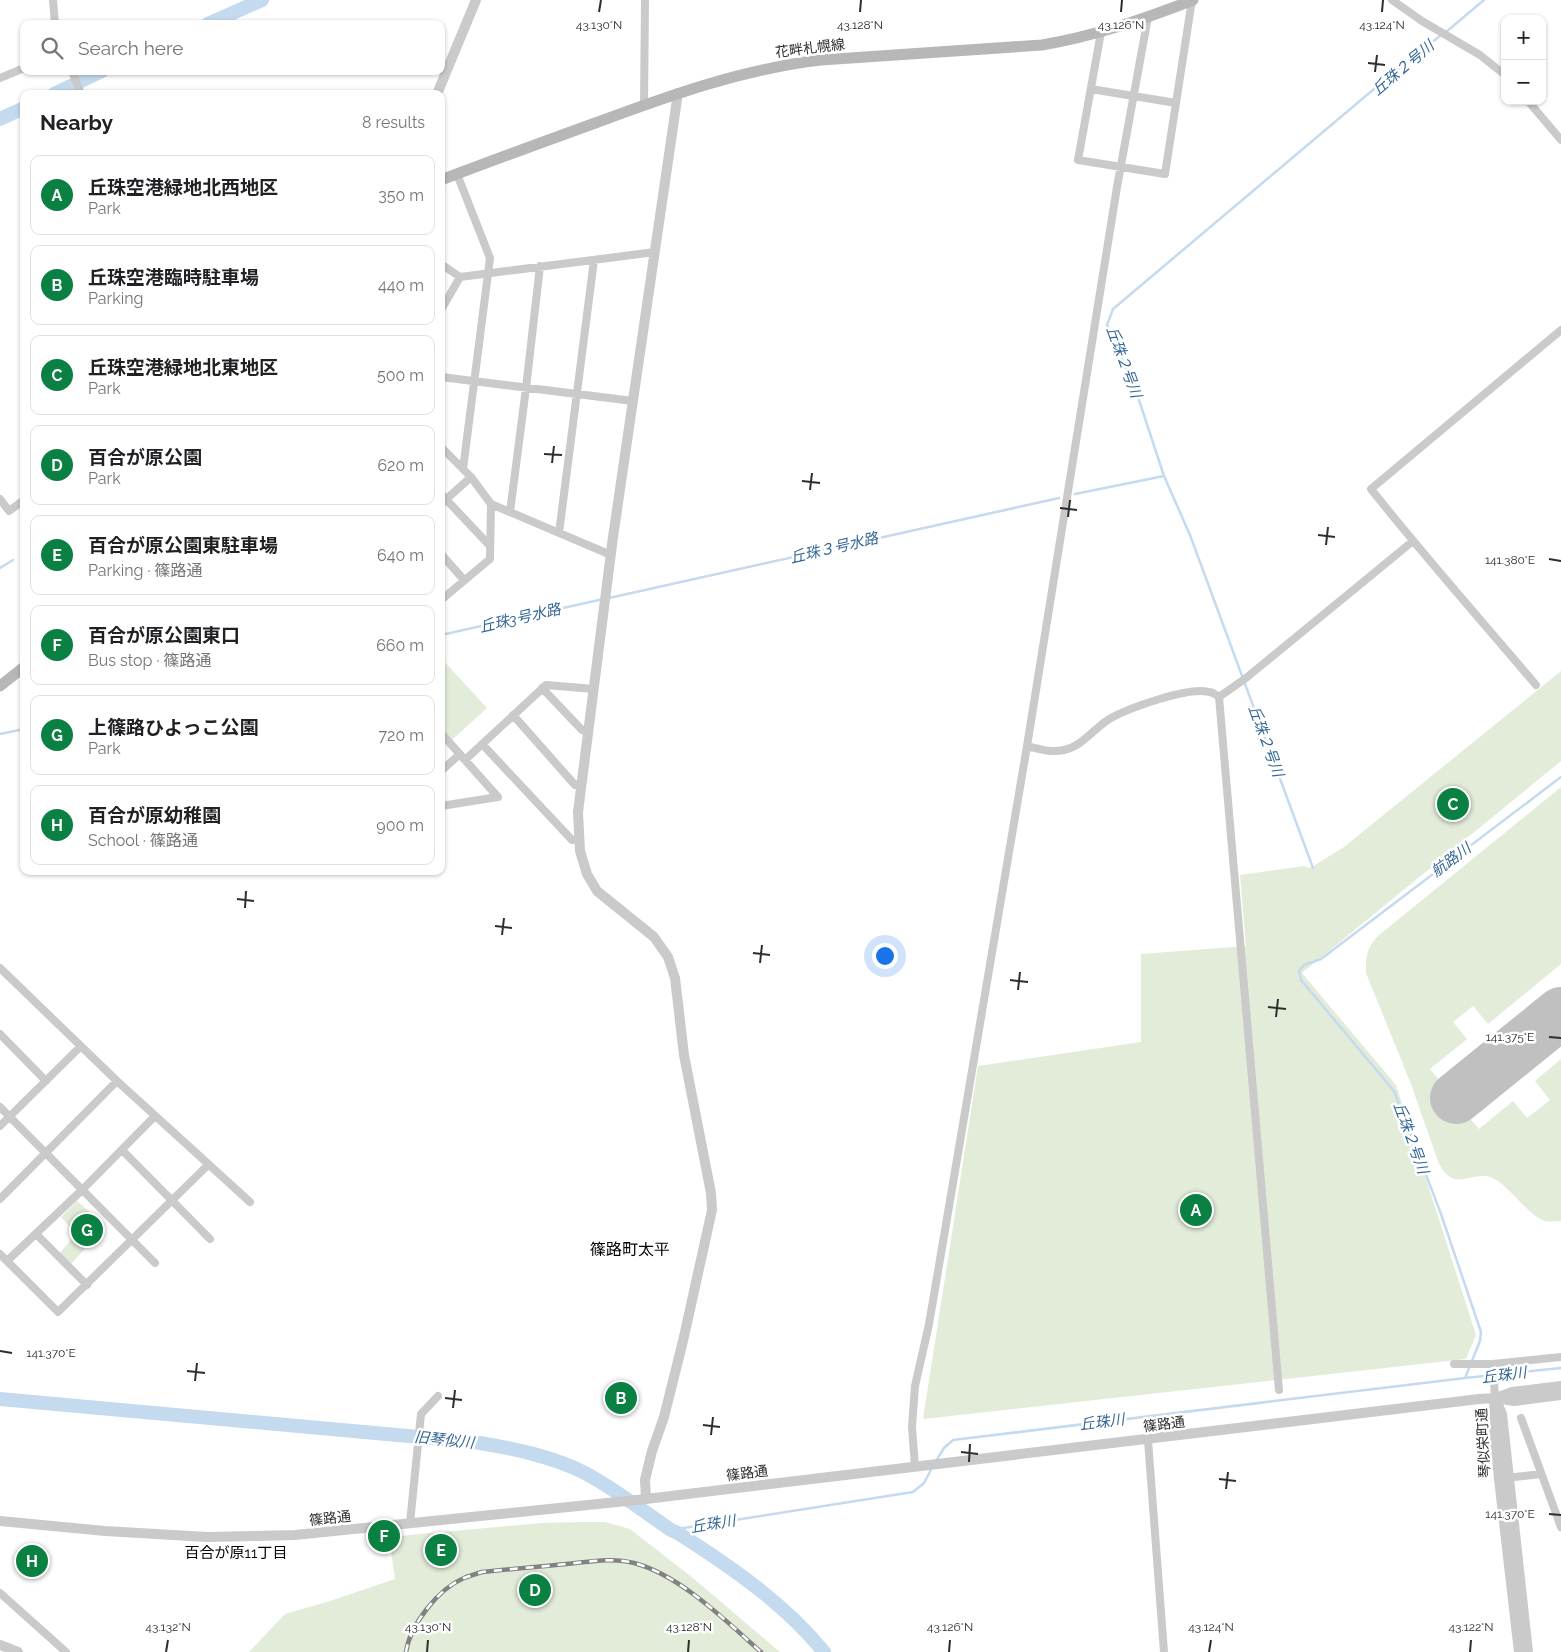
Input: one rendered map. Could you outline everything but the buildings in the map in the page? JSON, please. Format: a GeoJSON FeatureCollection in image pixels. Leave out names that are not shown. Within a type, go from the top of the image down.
{"type":"FeatureCollection","features":[{"type":"Feature","properties":{"kind":"main road","name":"花畔札幌線"},"geometry":{"type":"LineString","coordinates":[[445,178],[678,93],[749,72],[787,64],[820,60],[1042,45],[1075,40],[1148,17],[1193,0]]}},
{"type":"Feature","properties":{"kind":"main road"},"geometry":{"type":"LineString","coordinates":[[0,686],[20,670]]}},
{"type":"Feature","properties":{"kind":"street"},"geometry":{"type":"LineString","coordinates":[[53,0],[55,20]]}},
{"type":"Feature","properties":{"kind":"street"},"geometry":{"type":"LineString","coordinates":[[445,75],[476,0]]}},
{"type":"Feature","properties":{"kind":"street"},"geometry":{"type":"LineString","coordinates":[[644,105],[645,0]]}},
{"type":"Feature","properties":{"kind":"street"},"geometry":{"type":"LineString","coordinates":[[1101,32],[1078,160],[1165,174],[1193,0]]}},
{"type":"Feature","properties":{"kind":"street"},"geometry":{"type":"LineString","coordinates":[[1392,0],[1438,31],[1480,55],[1501,72]]}},
{"type":"Feature","properties":{"kind":"street"},"geometry":{"type":"LineString","coordinates":[[919,1466],[912,1427],[915,1386],[932,1306],[1027,746],[1121,167],[1148,17]]}},
{"type":"Feature","properties":{"kind":"street"},"geometry":{"type":"LineString","coordinates":[[0,78],[20,70]]}},
{"type":"Feature","properties":{"kind":"street"},"geometry":{"type":"LineString","coordinates":[[73,75],[79,90]]}},
{"type":"Feature","properties":{"kind":"street"},"geometry":{"type":"LineString","coordinates":[[439,90],[445,75]]}},
{"type":"Feature","properties":{"kind":"street"},"geometry":{"type":"LineString","coordinates":[[1091,89],[1176,103]]}},
{"type":"Feature","properties":{"kind":"street"},"geometry":{"type":"LineString","coordinates":[[644,1499],[645,1480],[652,1451],[664,1417],[683,1341],[712,1210],[711,1193],[684,1055],[675,978],[668,957],[654,937],[597,891],[586,874],[580,851],[578,812],[611,555],[678,93]]}},
{"type":"Feature","properties":{"kind":"street"},"geometry":{"type":"LineString","coordinates":[[1531,105],[1561,140]]}},
{"type":"Feature","properties":{"kind":"street"},"geometry":{"type":"LineString","coordinates":[[457,174],[490,258],[464,469]]}},
{"type":"Feature","properties":{"kind":"street"},"geometry":{"type":"LineString","coordinates":[[445,267],[460,277],[655,252]]}},
{"type":"Feature","properties":{"kind":"street"},"geometry":{"type":"LineString","coordinates":[[559,533],[594,260]]}},
{"type":"Feature","properties":{"kind":"street"},"geometry":{"type":"LineString","coordinates":[[510,512],[540,266]]}},
{"type":"Feature","properties":{"kind":"street"},"geometry":{"type":"LineString","coordinates":[[445,303],[460,277]]}},
{"type":"Feature","properties":{"kind":"street"},"geometry":{"type":"LineString","coordinates":[[1536,685],[1371,489],[1561,330]]}},
{"type":"Feature","properties":{"kind":"street"},"geometry":{"type":"LineString","coordinates":[[445,377],[633,401]]}},
{"type":"Feature","properties":{"kind":"street"},"geometry":{"type":"LineString","coordinates":[[445,451],[471,477],[491,504],[611,555]]}},
{"type":"Feature","properties":{"kind":"street"},"geometry":{"type":"LineString","coordinates":[[445,497],[471,477]]}},
{"type":"Feature","properties":{"kind":"street"},"geometry":{"type":"LineString","coordinates":[[0,499],[9,511],[20,503]]}},
{"type":"Feature","properties":{"kind":"street"},"geometry":{"type":"LineString","coordinates":[[445,501],[490,546]]}},
{"type":"Feature","properties":{"kind":"street"},"geometry":{"type":"LineString","coordinates":[[445,597],[490,559],[491,504]]}},
{"type":"Feature","properties":{"kind":"street"},"geometry":{"type":"LineString","coordinates":[[1219,697],[1413,541]]}},
{"type":"Feature","properties":{"kind":"street"},"geometry":{"type":"LineString","coordinates":[[445,559],[464,580]]}},
{"type":"Feature","properties":{"kind":"street"},"geometry":{"type":"LineString","coordinates":[[445,768],[482,744],[546,684],[594,689]]}},
{"type":"Feature","properties":{"kind":"street"},"geometry":{"type":"LineString","coordinates":[[542,688],[582,730],[588,731]]}},
{"type":"Feature","properties":{"kind":"street"},"geometry":{"type":"LineString","coordinates":[[1027,746],[1053,752],[1067,750],[1085,739],[1110,719],[1134,708],[1190,692],[1209,692],[1219,697]]}},
{"type":"Feature","properties":{"kind":"street"},"geometry":{"type":"LineString","coordinates":[[1219,697],[1279,1390]]}},
{"type":"Feature","properties":{"kind":"street"},"geometry":{"type":"LineString","coordinates":[[513,715],[575,784],[581,786]]}},
{"type":"Feature","properties":{"kind":"street"},"geometry":{"type":"LineString","coordinates":[[445,738],[498,797],[445,805]]}},
{"type":"Feature","properties":{"kind":"street"},"geometry":{"type":"LineString","coordinates":[[482,744],[572,840],[579,839]]}},
{"type":"Feature","properties":{"kind":"street"},"geometry":{"type":"LineString","coordinates":[[0,968],[155,1116],[250,1202]]}},
{"type":"Feature","properties":{"kind":"street"},"geometry":{"type":"LineString","coordinates":[[0,1034],[46,1081]]}},
{"type":"Feature","properties":{"kind":"street"},"geometry":{"type":"LineString","coordinates":[[0,1126],[81,1046]]}},
{"type":"Feature","properties":{"kind":"street"},"geometry":{"type":"LineString","coordinates":[[0,1198],[118,1081]]}},
{"type":"Feature","properties":{"kind":"street"},"geometry":{"type":"LineString","coordinates":[[0,1107],[155,1263]]}},
{"type":"Feature","properties":{"kind":"street"},"geometry":{"type":"LineString","coordinates":[[7,1261],[82,1190],[155,1116]]}},
{"type":"Feature","properties":{"kind":"street"},"geometry":{"type":"LineString","coordinates":[[122,1150],[171,1202],[210,1239]]}},
{"type":"Feature","properties":{"kind":"street"},"geometry":{"type":"LineString","coordinates":[[0,1254],[58,1312],[208,1165]]}},
{"type":"Feature","properties":{"kind":"street"},"geometry":{"type":"LineString","coordinates":[[36,1234],[87,1285]]}},
{"type":"Feature","properties":{"kind":"street"},"geometry":{"type":"LineString","coordinates":[[1454,1364],[1493,1367],[1561,1357]]}},
{"type":"Feature","properties":{"kind":"street"},"geometry":{"type":"LineString","coordinates":[[1493,1367],[1495,1398]]}},
{"type":"Feature","properties":{"kind":"street","name":"篠路通"},"geometry":{"type":"LineString","coordinates":[[0,1520],[105,1531],[208,1537],[295,1535],[644,1499],[1148,1440],[1495,1398],[1512,1392],[1561,1386]]}},
{"type":"Feature","properties":{"kind":"street","name":"篠路通"},"geometry":{"type":"LineString","coordinates":[[1495,1398],[1514,1401],[1561,1395]]}},
{"type":"Feature","properties":{"kind":"street"},"geometry":{"type":"LineString","coordinates":[[410,1523],[421,1414],[438,1396]]}},
{"type":"Feature","properties":{"kind":"street","name":"琴似栄町通"},"geometry":{"type":"LineString","coordinates":[[1495,1398],[1493,1416],[1504,1478],[1528,1652]]}},
{"type":"Feature","properties":{"kind":"street"},"geometry":{"type":"LineString","coordinates":[[1521,1418],[1561,1527]]}},
{"type":"Feature","properties":{"kind":"street"},"geometry":{"type":"LineString","coordinates":[[1148,1440],[1164,1652]]}},
{"type":"Feature","properties":{"kind":"street"},"geometry":{"type":"LineString","coordinates":[[1504,1478],[1541,1474]]}},
{"type":"Feature","properties":{"kind":"street","name":"琴似栄町通"},"geometry":{"type":"LineString","coordinates":[[1504,1478],[1519,1652]]}},
{"type":"Feature","properties":{"kind":"street"},"geometry":{"type":"LineString","coordinates":[[0,1593],[66,1652]]}},
{"type":"Feature","properties":{"kind":"street"},"geometry":{"type":"LineString","coordinates":[[5,1648],[18,1652]]}},
{"type":"Feature","properties":{"kind":"green space"},"geometry":{"type":"Polygon","coordinates":[[[445,662],[487,708],[452,740],[445,732],[445,662]]]}},
{"type":"Feature","properties":{"kind":"green space"},"geometry":{"type":"Polygon","coordinates":[[[1561,671],[1561,761],[1302,973],[1396,1085],[1476,1335],[1466,1359],[923,1419],[978,1066],[1141,1042],[1141,954],[1246,946],[1240,875],[1304,866],[1310,868],[1344,847],[1561,671]]]}},
{"type":"Feature","properties":{"kind":"green space"},"geometry":{"type":"Polygon","coordinates":[[[1561,787],[1561,964],[1488,1024],[1473,1006],[1453,1022],[1467,1039],[1430,1069],[1479,1129],[1513,1101],[1527,1118],[1550,1100],[1535,1081],[1561,1059],[1561,1221],[1545,1221],[1530,1211],[1508,1189],[1493,1178],[1478,1176],[1455,1179],[1444,1172],[1439,1164],[1411,1084],[1366,973],[1366,967],[1369,949],[1378,936],[1561,787]]]}},
{"type":"Feature","properties":{"kind":"green space"},"geometry":{"type":"Polygon","coordinates":[[[77,1201],[105,1226],[92,1238],[93,1240],[70,1265],[59,1254],[76,1234],[61,1217],[77,1201]]]}},
{"type":"Feature","properties":{"kind":"green space"},"geometry":{"type":"Polygon","coordinates":[[[605,1522],[630,1529],[693,1578],[780,1652],[249,1652],[285,1614],[395,1579],[389,1537],[541,1523],[605,1522]]]}},
{"type":"Feature","properties":{"kind":"waterway"},"geometry":{"type":"LineString","coordinates":[[217,20],[262,0]]}},
{"type":"Feature","properties":{"kind":"waterway","name":"丘珠２号川"},"geometry":{"type":"LineString","coordinates":[[1446,32],[1484,0]]}},
{"type":"Feature","properties":{"kind":"waterway","name":"丘珠２号川"},"geometry":{"type":"LineString","coordinates":[[1313,868],[1190,535],[1164,476],[1137,394],[1107,325],[1113,309],[1374,89],[1441,35]]}},
{"type":"Feature","properties":{"kind":"waterway"},"geometry":{"type":"LineString","coordinates":[[62,90],[94,75]]}},
{"type":"Feature","properties":{"kind":"waterway"},"geometry":{"type":"LineString","coordinates":[[0,119],[20,110]]}},
{"type":"Feature","properties":{"kind":"waterway","name":"丘珠３号水路"},"geometry":{"type":"LineString","coordinates":[[1075,494],[1164,476]]}},
{"type":"Feature","properties":{"kind":"waterway","name":"丘珠３号水路"},"geometry":{"type":"LineString","coordinates":[[609,598],[1059,498]]}},
{"type":"Feature","properties":{"kind":"waterway"},"geometry":{"type":"LineString","coordinates":[[0,568],[13,560]]}},
{"type":"Feature","properties":{"kind":"waterway","name":"丘珠3号水路"},"geometry":{"type":"LineString","coordinates":[[445,634],[599,600]]}},
{"type":"Feature","properties":{"kind":"waterway","name":"丘珠3号水路"},"geometry":{"type":"LineString","coordinates":[[0,734],[20,730]]}},
{"type":"Feature","properties":{"kind":"waterway","name":"丘珠２号川"},"geometry":{"type":"LineString","coordinates":[[1465,1378],[1480,1341],[1481,1332],[1441,1214],[1394,1091],[1301,980],[1299,971],[1304,965],[1321,959],[1561,777]]}},
{"type":"Feature","properties":{"kind":"waterway","name":"丘珠川"},"geometry":{"type":"LineString","coordinates":[[936,1461],[944,1448],[953,1440],[1561,1368]]}},
{"type":"Feature","properties":{"kind":"waterway","name":"旧琴似川"},"geometry":{"type":"LineString","coordinates":[[0,1399],[474,1442],[545,1457],[572,1467],[596,1479],[671,1530],[718,1559],[774,1602],[824,1652]]}},
{"type":"Feature","properties":{"kind":"waterway","name":"丘珠川"},"geometry":{"type":"LineString","coordinates":[[671,1530],[913,1492],[924,1483],[932,1468]]}},
{"type":"Feature","properties":{"kind":"runway"},"geometry":{"type":"LineString","coordinates":[[1456,1098],[1561,1013]]}},
{"type":"Feature","properties":{"kind":"railway"},"geometry":{"type":"LineString","coordinates":[[406,1652],[413,1631],[427,1609],[445,1590],[464,1578],[482,1572],[609,1560],[626,1561],[651,1569],[685,1588],[718,1613],[761,1652]]}},
{"type":"Feature","properties":{"kind":"place","name":"丘珠空港緑地北東地区"},"geometry":{"type":"Point","coordinates":[1453,804]}},
{"type":"Feature","properties":{"kind":"place","name":"丘珠空港緑地北西地区"},"geometry":{"type":"Point","coordinates":[1196,1210]}},
{"type":"Feature","properties":{"kind":"place","name":"上篠路ひよっこ公園"},"geometry":{"type":"Point","coordinates":[87,1230]}},
{"type":"Feature","properties":{"kind":"place","name":"丘珠空港臨時駐車場"},"geometry":{"type":"Point","coordinates":[621,1398]}},
{"type":"Feature","properties":{"kind":"place","name":"百合が原公園東口"},"geometry":{"type":"Point","coordinates":[384,1536]}},
{"type":"Feature","properties":{"kind":"place","name":"百合が原公園東駐車場"},"geometry":{"type":"Point","coordinates":[441,1550]}},
{"type":"Feature","properties":{"kind":"place","name":"百合が原幼稚園"},"geometry":{"type":"Point","coordinates":[32,1561]}},
{"type":"Feature","properties":{"kind":"place","name":"百合が原公園"},"geometry":{"type":"Point","coordinates":[535,1590]}},
{"type":"Feature","properties":{"kind":"district","name":"篠路町太平"},"geometry":{"type":"Point","coordinates":[630,1249]}},
{"type":"Feature","properties":{"kind":"district","name":"百合が原11丁目"},"geometry":{"type":"Point","coordinates":[236,1553]}},
{"type":"Feature","properties":{"kind":"water label","name":"航路川"},"geometry":{"type":"Point","coordinates":[1451,860]}}]}
